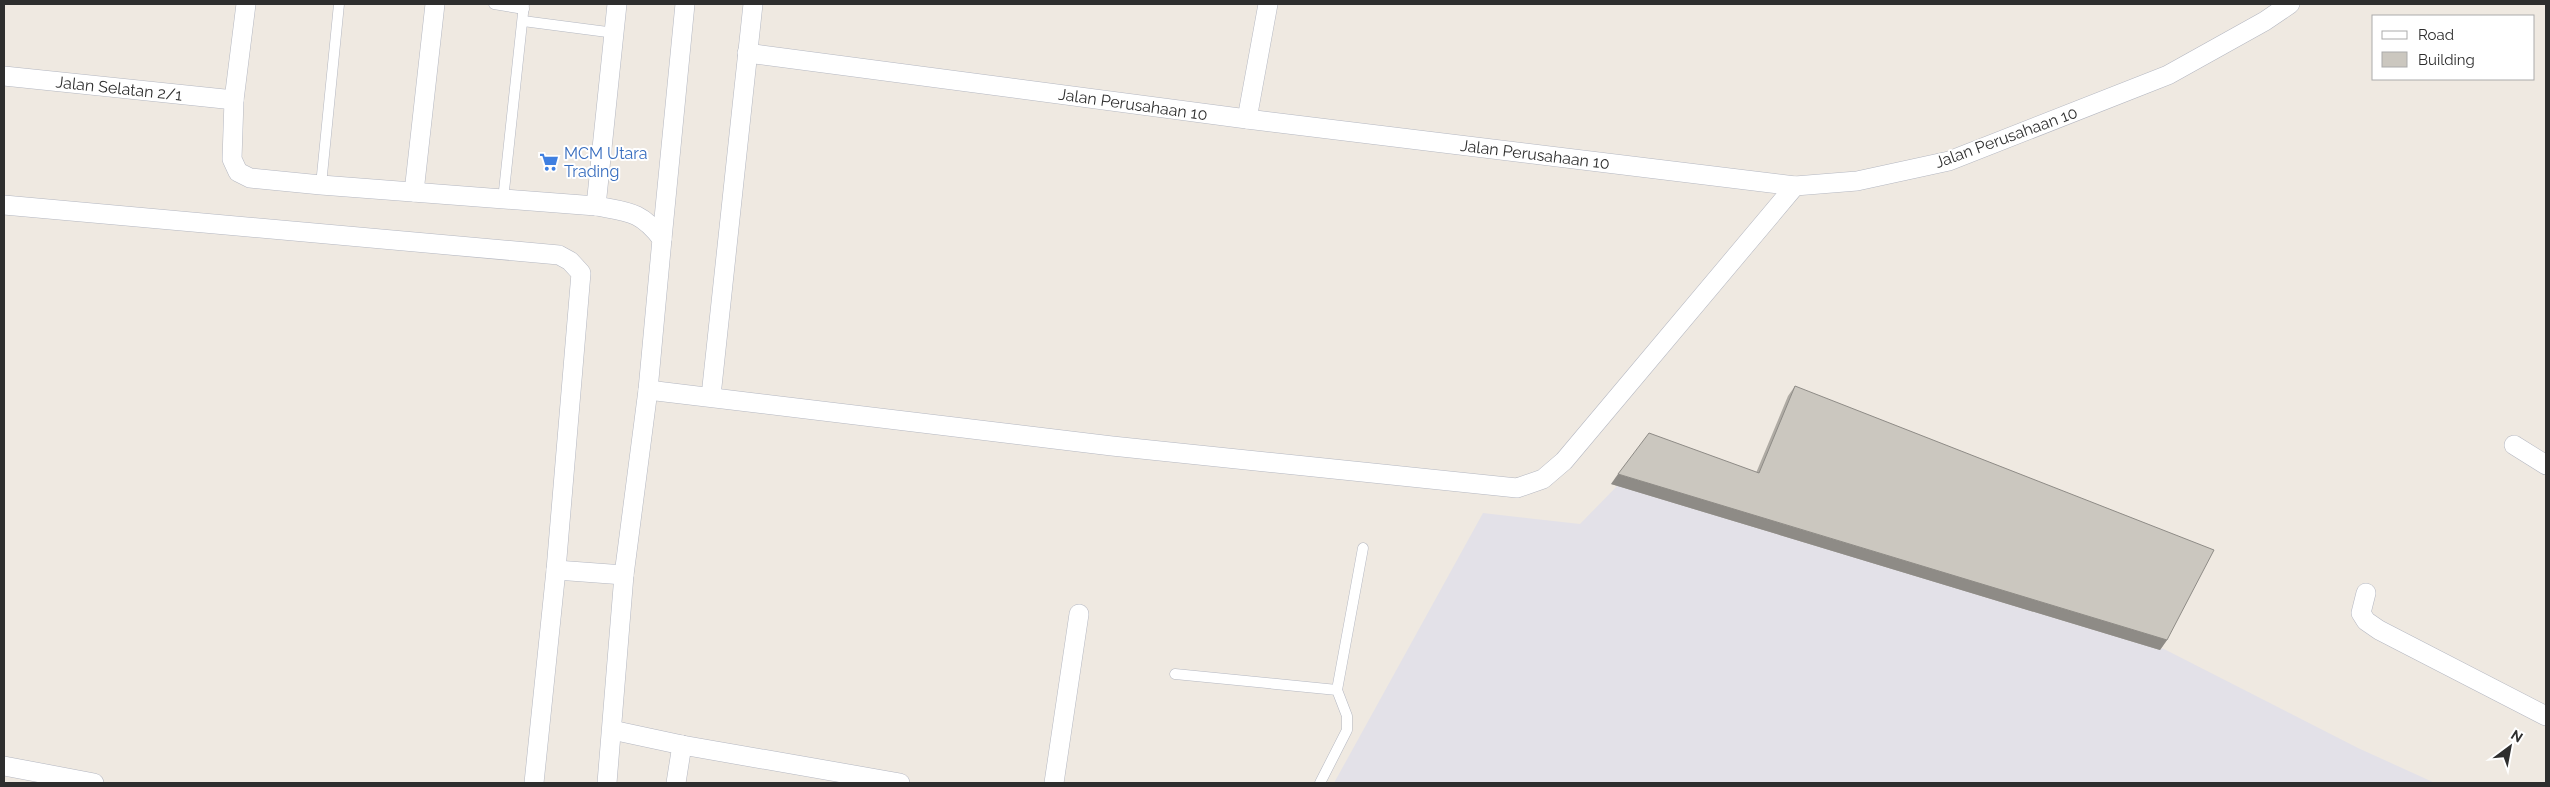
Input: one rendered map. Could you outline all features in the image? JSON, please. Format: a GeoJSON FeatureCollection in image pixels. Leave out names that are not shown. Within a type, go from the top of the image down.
{"type":"FeatureCollection","features":[{"type":"Feature","properties":{"kind":"street"},"geometry":{"type":"LineString","coordinates":[[246,4],[234,100],[232,159],[238,172],[250,178],[321,185],[596,206],[637,214],[652,226],[662,239]]}},
{"type":"Feature","properties":{"kind":"street"},"geometry":{"type":"LineString","coordinates":[[414,192],[435,4]]}},
{"type":"Feature","properties":{"kind":"street"},"geometry":{"type":"LineString","coordinates":[[596,206],[617,4]]}},
{"type":"Feature","properties":{"kind":"street"},"geometry":{"type":"LineString","coordinates":[[607,783],[624,575],[648,390],[685,4]]}},
{"type":"Feature","properties":{"kind":"street"},"geometry":{"type":"LineString","coordinates":[[711,396],[753,4]]}},
{"type":"Feature","properties":{"kind":"street"},"geometry":{"type":"LineString","coordinates":[[1247,120],[1268,4]]}},
{"type":"Feature","properties":{"kind":"street","name":"Jalan Perusahaan 10"},"geometry":{"type":"LineString","coordinates":[[747,53],[1247,120],[1795,186],[1857,181],[1949,161],[2168,75],[2265,21],[2290,4]]}},
{"type":"Feature","properties":{"kind":"street","name":"Jalan Selatan 2/1"},"geometry":{"type":"LineString","coordinates":[[4,76],[234,100]]}},
{"type":"Feature","properties":{"kind":"street"},"geometry":{"type":"LineString","coordinates":[[648,390],[1102,444],[1516,488],[1543,479],[1564,461],[1795,186]]}},
{"type":"Feature","properties":{"kind":"street"},"geometry":{"type":"LineString","coordinates":[[4,205],[559,255],[570,261],[581,273],[556,570],[534,783]]}},
{"type":"Feature","properties":{"kind":"street"},"geometry":{"type":"LineString","coordinates":[[2514,445],[2546,465]]}},
{"type":"Feature","properties":{"kind":"street"},"geometry":{"type":"LineString","coordinates":[[556,570],[624,575]]}},
{"type":"Feature","properties":{"kind":"street"},"geometry":{"type":"LineString","coordinates":[[2366,593],[2361,613],[2366,621],[2373,626],[2546,716]]}},
{"type":"Feature","properties":{"kind":"street"},"geometry":{"type":"LineString","coordinates":[[1054,783],[1079,614]]}},
{"type":"Feature","properties":{"kind":"street"},"geometry":{"type":"LineString","coordinates":[[612,730],[862,780],[900,783]]}},
{"type":"Feature","properties":{"kind":"street"},"geometry":{"type":"LineString","coordinates":[[676,783],[682,745]]}},
{"type":"Feature","properties":{"kind":"street"},"geometry":{"type":"LineString","coordinates":[[4,766],[94,783]]}},
{"type":"Feature","properties":{"kind":"lane"},"geometry":{"type":"LineString","coordinates":[[321,185],[339,4]]}},
{"type":"Feature","properties":{"kind":"lane"},"geometry":{"type":"LineString","coordinates":[[494,4],[524,6],[503,200]]}},
{"type":"Feature","properties":{"kind":"lane"},"geometry":{"type":"LineString","coordinates":[[523,21],[615,33]]}},
{"type":"Feature","properties":{"kind":"lane"},"geometry":{"type":"LineString","coordinates":[[1320,783],[1347,730],[1346,716],[1337,690],[1363,548]]}},
{"type":"Feature","properties":{"kind":"lane"},"geometry":{"type":"LineString","coordinates":[[1175,674],[1337,690]]}},
{"type":"Feature","properties":{"kind":"shaded area"},"geometry":{"type":"Polygon","coordinates":[[[1621,482],[2164,649],[2358,748],[2435,783],[1334,783],[1483,513],[1580,524],[1621,482]]]}},
{"type":"Feature","properties":{"kind":"building"},"geometry":{"type":"Polygon","coordinates":[[[1795,386],[2214,550],[2167,640],[1618,474],[1649,433],[1759,473],[1795,386]]]}},
{"type":"Feature","properties":{"kind":"place","name":"MCM Utara Trading"},"geometry":{"type":"Point","coordinates":[549,162]}}]}
